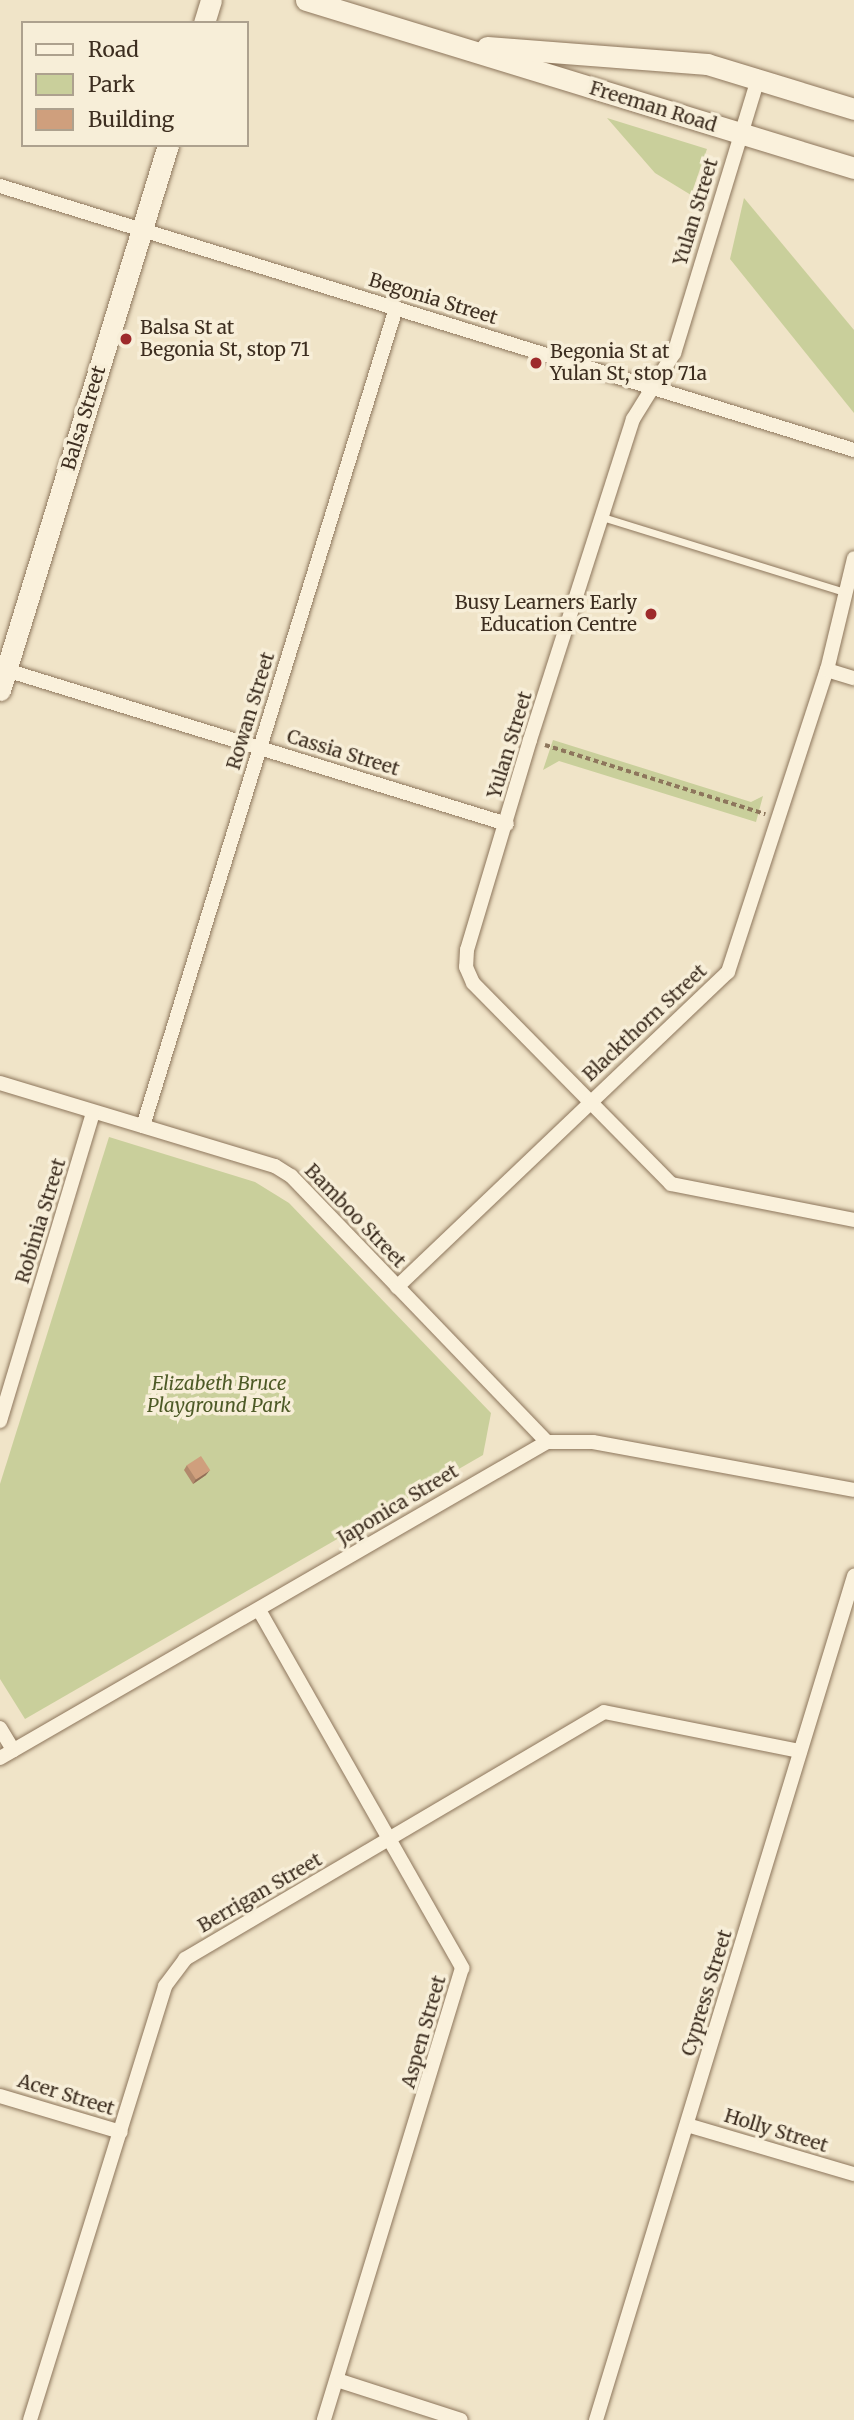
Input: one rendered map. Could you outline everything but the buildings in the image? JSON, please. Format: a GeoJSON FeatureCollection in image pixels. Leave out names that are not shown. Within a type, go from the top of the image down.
{"type":"FeatureCollection","features":[{"type":"Feature","properties":{"kind":"street"},"geometry":{"type":"LineString","coordinates":[[205,21],[211,0]]}},
{"type":"Feature","properties":{"kind":"street","name":"Freeman Road"},"geometry":{"type":"LineString","coordinates":[[306,0],[854,168]]}},
{"type":"Feature","properties":{"kind":"street","name":"Freeman Road"},"geometry":{"type":"LineString","coordinates":[[453,45],[707,64],[854,109]]}},
{"type":"Feature","properties":{"kind":"street","name":"Yulan Street"},"geometry":{"type":"LineString","coordinates":[[758,79],[674,353],[633,419],[530,740],[507,824],[467,950],[466,967],[473,983],[588,1103],[671,1184],[854,1220]]}},
{"type":"Feature","properties":{"kind":"street","name":"Balsa Street"},"geometry":{"type":"LineString","coordinates":[[3,680],[167,147]]}},
{"type":"Feature","properties":{"kind":"street","name":"Begonia Street"},"geometry":{"type":"LineString","coordinates":[[0,186],[854,450]]}},
{"type":"Feature","properties":{"kind":"street","name":"Rowan Street"},"geometry":{"type":"LineString","coordinates":[[143,1126],[396,307]]}},
{"type":"Feature","properties":{"kind":"street","name":"Blackthorn Street"},"geometry":{"type":"LineString","coordinates":[[397,1287],[728,972],[827,670],[854,558]]}},
{"type":"Feature","properties":{"kind":"street"},"geometry":{"type":"LineString","coordinates":[[827,670],[854,678]]}},
{"type":"Feature","properties":{"kind":"street","name":"Cassia Street"},"geometry":{"type":"LineString","coordinates":[[3,680],[260,747],[507,824]]}},
{"type":"Feature","properties":{"kind":"street","name":"Bamboo Street"},"geometry":{"type":"LineString","coordinates":[[0,1083],[275,1166],[291,1176],[547,1442]]}},
{"type":"Feature","properties":{"kind":"street","name":"Robinia Street"},"geometry":{"type":"LineString","coordinates":[[0,1421],[93,1113]]}},
{"type":"Feature","properties":{"kind":"street"},"geometry":{"type":"LineString","coordinates":[[547,1442],[593,1442],[854,1490]]}},
{"type":"Feature","properties":{"kind":"street","name":"Japonica Street"},"geometry":{"type":"LineString","coordinates":[[0,1758],[547,1442]]}},
{"type":"Feature","properties":{"kind":"street","name":"Cypress Street"},"geometry":{"type":"LineString","coordinates":[[596,2420],[854,1576]]}},
{"type":"Feature","properties":{"kind":"street","name":"Aspen Street"},"geometry":{"type":"LineString","coordinates":[[259,1610],[462,1968],[324,2420]]}},
{"type":"Feature","properties":{"kind":"street","name":"Berrigan Street"},"geometry":{"type":"LineString","coordinates":[[30,2420],[165,1986],[185,1959],[604,1712],[800,1751]]}},
{"type":"Feature","properties":{"kind":"street"},"geometry":{"type":"LineString","coordinates":[[0,1728],[13,1750]]}},
{"type":"Feature","properties":{"kind":"street","name":"Acer Street"},"geometry":{"type":"LineString","coordinates":[[0,2095],[121,2132]]}},
{"type":"Feature","properties":{"kind":"street","name":"Holly Street"},"geometry":{"type":"LineString","coordinates":[[687,2125],[854,2174]]}},
{"type":"Feature","properties":{"kind":"street"},"geometry":{"type":"LineString","coordinates":[[337,2380],[461,2420]]}},
{"type":"Feature","properties":{"kind":"lane"},"geometry":{"type":"LineString","coordinates":[[602,517],[845,592]]}},
{"type":"Feature","properties":{"kind":"path"},"geometry":{"type":"LineString","coordinates":[[530,740],[780,819]]}},
{"type":"Feature","properties":{"kind":"green space"},"geometry":{"type":"Polygon","coordinates":[[[607,118],[707,149],[691,195],[655,173],[607,118]]]}},
{"type":"Feature","properties":{"kind":"green space"},"geometry":{"type":"Polygon","coordinates":[[[744,198],[854,330],[854,413],[730,259],[744,198]]]}},
{"type":"Feature","properties":{"kind":"green space"},"geometry":{"type":"Polygon","coordinates":[[[553,740],[751,802],[763,796],[756,822],[559,761],[543,770],[553,740]]]}},
{"type":"Feature","properties":{"kind":"green space","name":"Elizabeth Bruce Playground Park"},"geometry":{"type":"Polygon","coordinates":[[[109,1137],[255,1182],[289,1203],[491,1413],[483,1455],[25,1719],[0,1679],[0,1484],[109,1137]]]}},
{"type":"Feature","properties":{"kind":"place","name":"Balsa St at Begonia St, stop 71"},"geometry":{"type":"Point","coordinates":[126,339]}},
{"type":"Feature","properties":{"kind":"place","name":"Begonia St at Yulan St, stop 71a"},"geometry":{"type":"Point","coordinates":[536,363]}},
{"type":"Feature","properties":{"kind":"place","name":"Busy Learners Early Education Centre"},"geometry":{"type":"Point","coordinates":[651,614]}}]}
